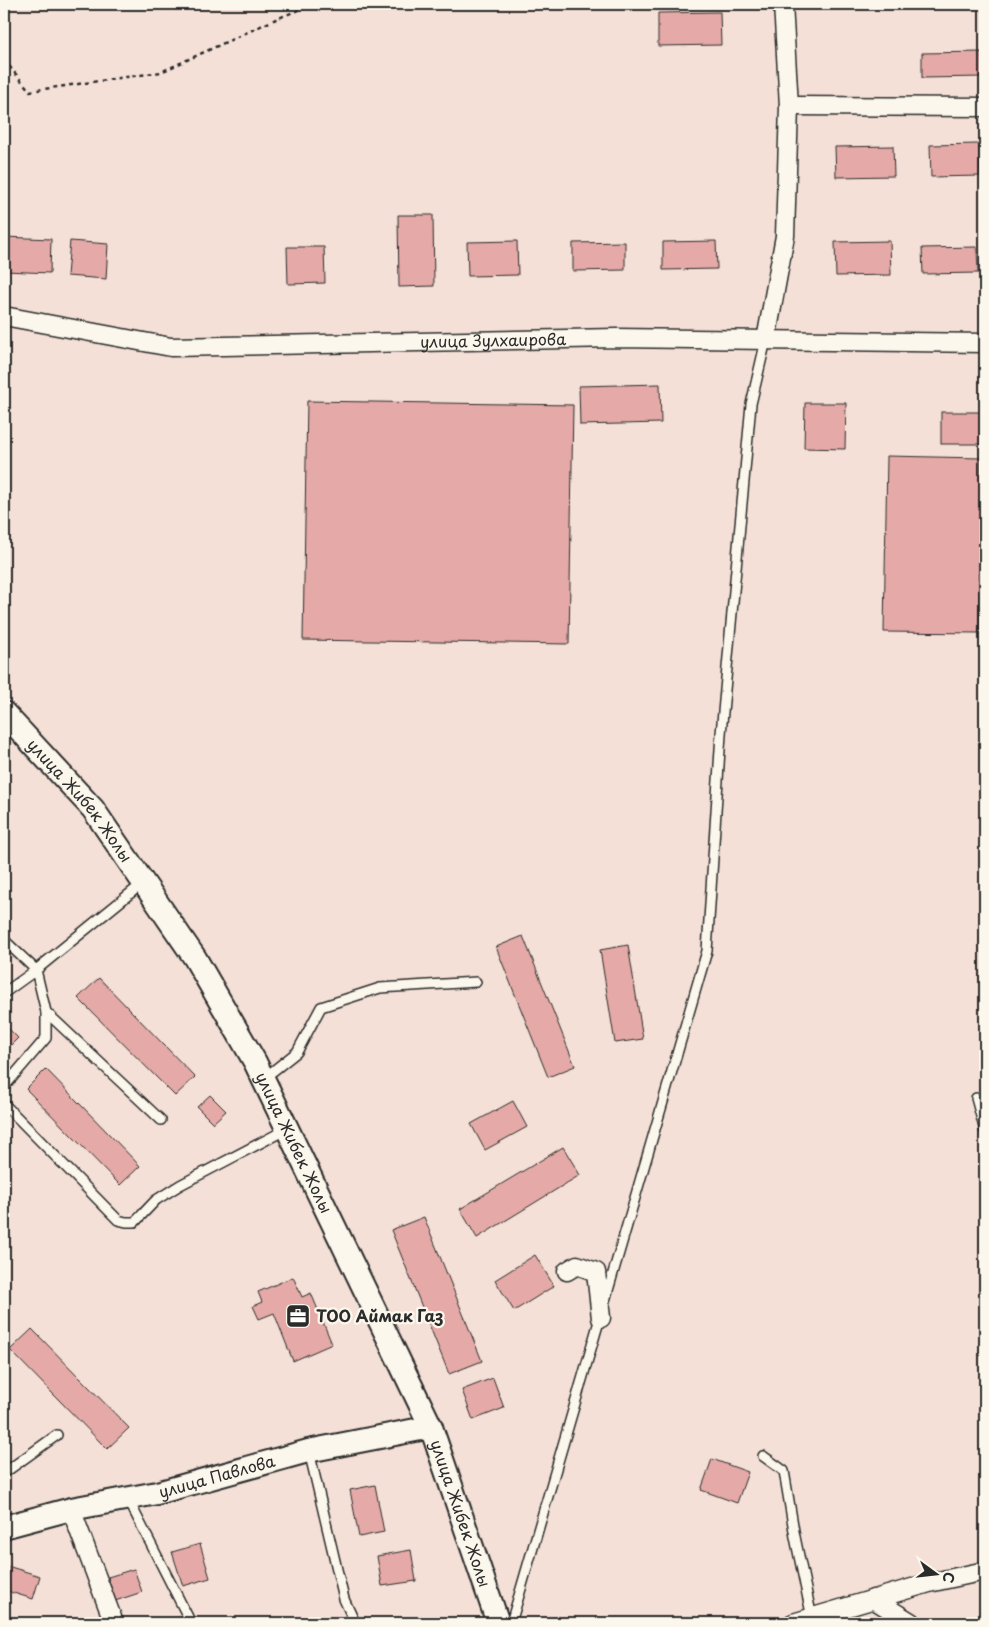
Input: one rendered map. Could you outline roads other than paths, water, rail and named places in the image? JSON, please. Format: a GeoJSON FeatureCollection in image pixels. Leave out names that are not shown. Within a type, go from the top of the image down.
{"type":"FeatureCollection","features":[{"type":"Feature","properties":{"kind":"street"},"geometry":{"type":"LineString","coordinates":[[766,340],[785,236],[789,106],[783,4]]}},
{"type":"Feature","properties":{"kind":"street"},"geometry":{"type":"LineString","coordinates":[[789,106],[985,107]]}},
{"type":"Feature","properties":{"kind":"street","name":"улица Зулхаирова"},"geometry":{"type":"LineString","coordinates":[[4,316],[171,347],[616,338],[985,343]]}},
{"type":"Feature","properties":{"kind":"street","name":"улица Жибек Жолы"},"geometry":{"type":"LineString","coordinates":[[4,712],[93,810],[195,958],[263,1079],[431,1427],[498,1623]]}},
{"type":"Feature","properties":{"kind":"street"},"geometry":{"type":"LineString","coordinates":[[567,1271],[577,1266],[596,1272],[600,1318]]}},
{"type":"Feature","properties":{"kind":"street","name":"улица Павлова"},"geometry":{"type":"LineString","coordinates":[[4,1527],[71,1509],[157,1493],[308,1451],[431,1427]]}},
{"type":"Feature","properties":{"kind":"street"},"geometry":{"type":"LineString","coordinates":[[71,1509],[114,1623]]}},
{"type":"Feature","properties":{"kind":"street"},"geometry":{"type":"LineString","coordinates":[[793,1623],[929,1582],[985,1571]]}},
{"type":"Feature","properties":{"kind":"street"},"geometry":{"type":"LineString","coordinates":[[873,1599],[912,1623]]}},
{"type":"Feature","properties":{"kind":"lane"},"geometry":{"type":"LineString","coordinates":[[511,1623],[708,951],[721,734],[750,414],[766,340]]}},
{"type":"Feature","properties":{"kind":"lane"},"geometry":{"type":"LineString","coordinates":[[4,993],[36,970],[143,882]]}},
{"type":"Feature","properties":{"kind":"lane"},"geometry":{"type":"LineString","coordinates":[[4,940],[36,970],[46,1012],[46,1038],[4,1087]]}},
{"type":"Feature","properties":{"kind":"lane"},"geometry":{"type":"LineString","coordinates":[[263,1079],[297,1052],[321,1007],[380,988],[476,982]]}},
{"type":"Feature","properties":{"kind":"lane"},"geometry":{"type":"LineString","coordinates":[[46,1012],[161,1120]]}},
{"type":"Feature","properties":{"kind":"lane"},"geometry":{"type":"LineString","coordinates":[[976,1098],[985,1131]]}},
{"type":"Feature","properties":{"kind":"lane"},"geometry":{"type":"LineString","coordinates":[[4,1104],[118,1220],[126,1222],[135,1222],[156,1200],[180,1185],[287,1129]]}},
{"type":"Feature","properties":{"kind":"lane"},"geometry":{"type":"LineString","coordinates":[[4,1472],[57,1435]]}},
{"type":"Feature","properties":{"kind":"lane"},"geometry":{"type":"LineString","coordinates":[[308,1451],[344,1599],[354,1623]]}},
{"type":"Feature","properties":{"kind":"lane"},"geometry":{"type":"LineString","coordinates":[[763,1456],[784,1471],[795,1537],[812,1618]]}},
{"type":"Feature","properties":{"kind":"lane"},"geometry":{"type":"LineString","coordinates":[[128,1498],[191,1623]]}},
{"type":"Feature","properties":{"kind":"place","name":"ТОО Аймак Газ"},"geometry":{"type":"Point","coordinates":[298,1316]}}]}
